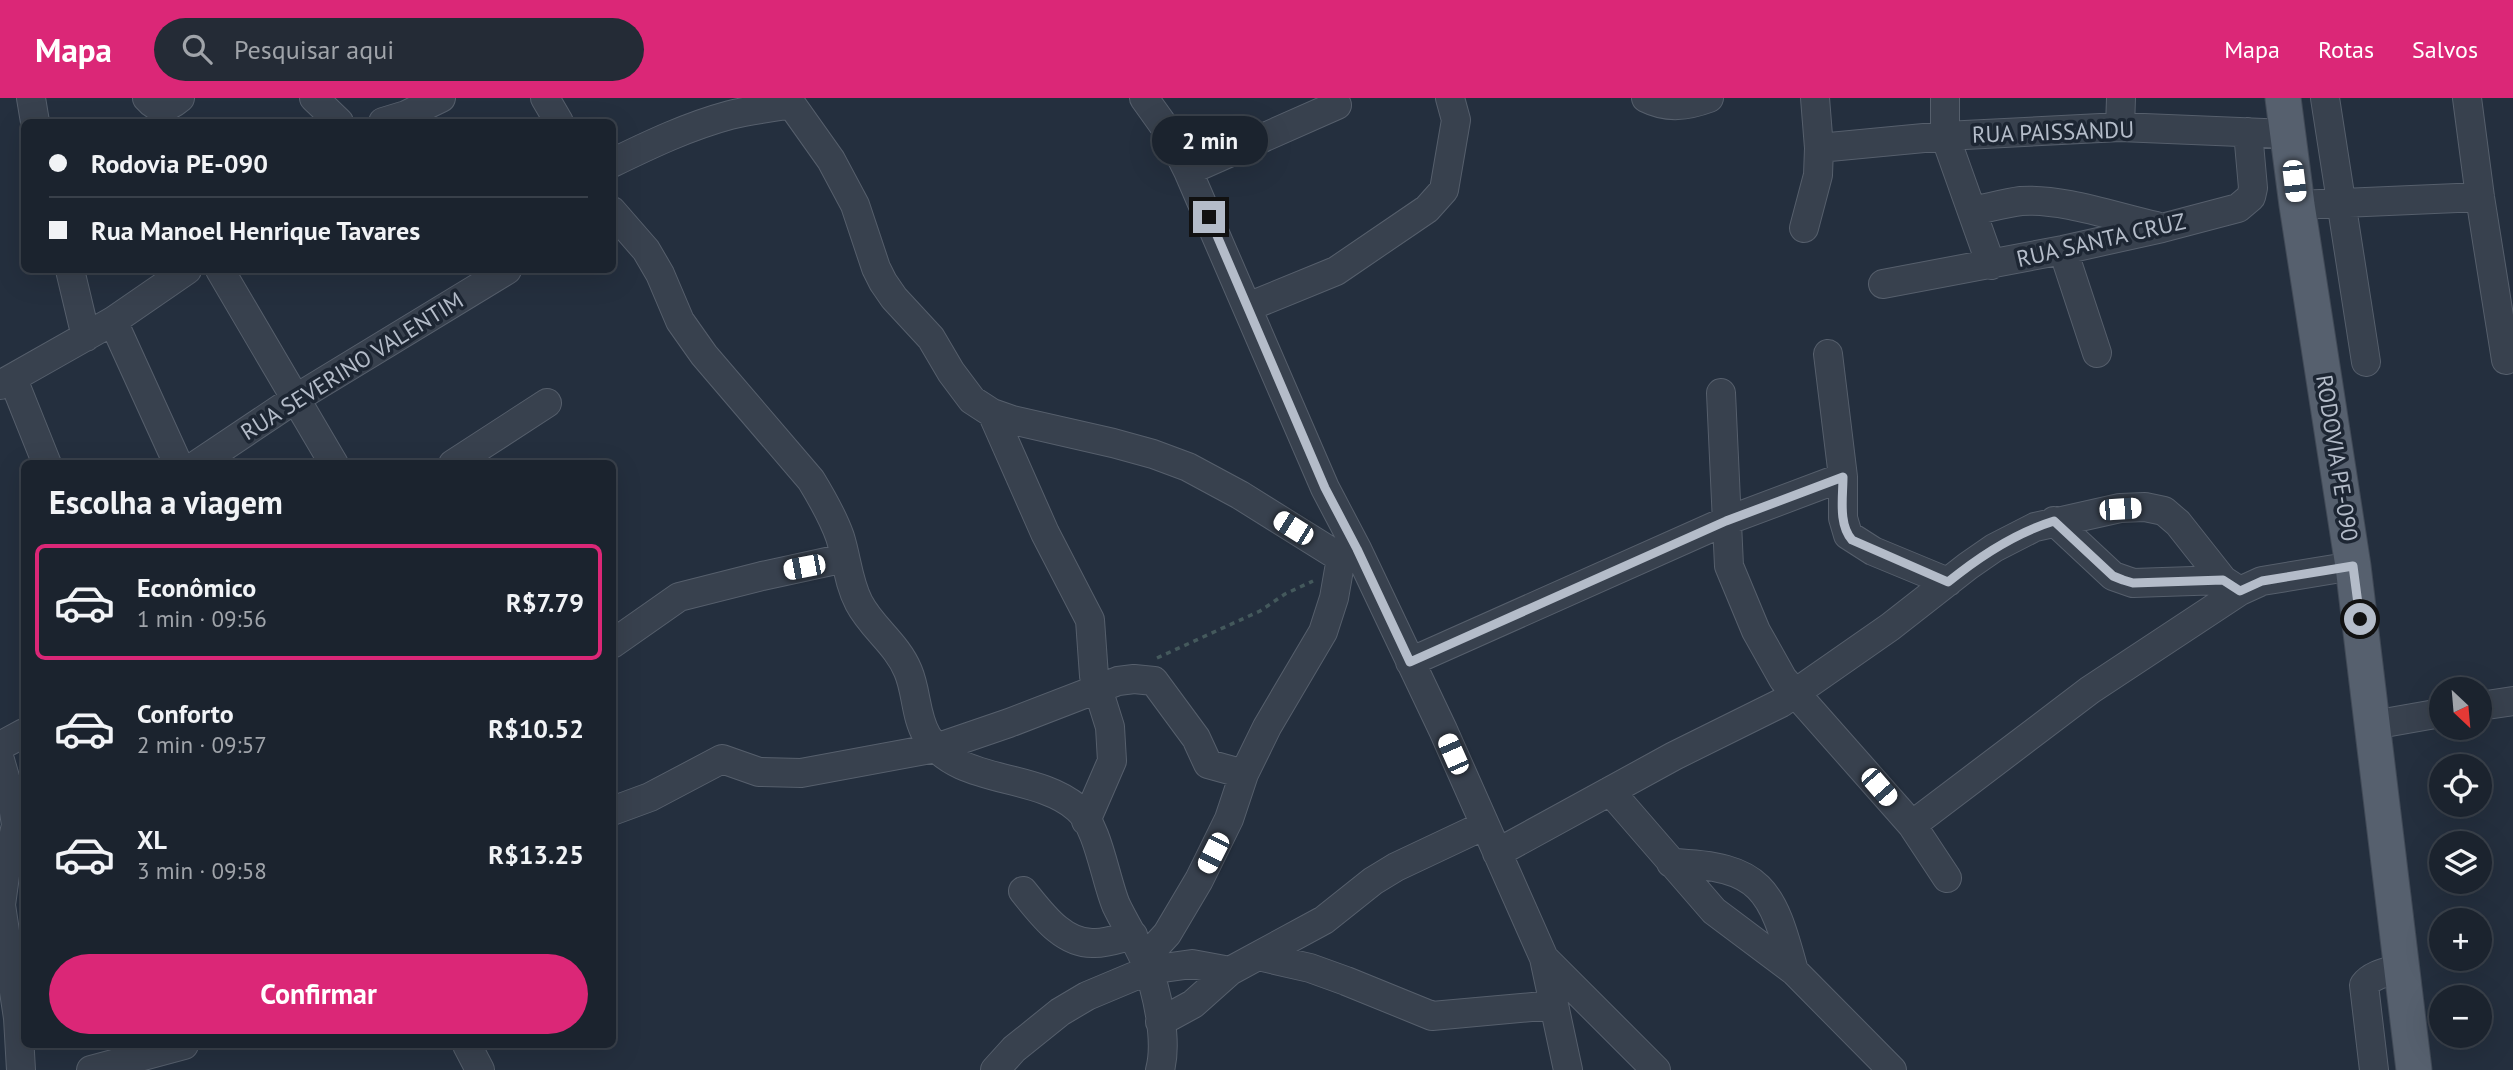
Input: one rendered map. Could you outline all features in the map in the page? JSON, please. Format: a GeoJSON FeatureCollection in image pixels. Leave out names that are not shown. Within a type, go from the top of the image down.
{"type":"FeatureCollection","features":[{"type":"Feature","properties":{"kind":"main road","name":"RODOVIA PE-090"},"geometry":{"type":"LineString","coordinates":[[2283,98],[2353,566],[2414,1070]]}},
{"type":"Feature","properties":{"kind":"street"},"geometry":{"type":"LineString","coordinates":[[31,98],[34,119]]}},
{"type":"Feature","properties":{"kind":"street"},"geometry":{"type":"LineString","coordinates":[[147,98],[156,107],[162,108],[172,105],[180,98]]}},
{"type":"Feature","properties":{"kind":"street"},"geometry":{"type":"LineString","coordinates":[[314,98],[336,119]]}},
{"type":"Feature","properties":{"kind":"street"},"geometry":{"type":"LineString","coordinates":[[393,119],[441,98]]}},
{"type":"Feature","properties":{"kind":"street"},"geometry":{"type":"LineString","coordinates":[[545,98],[557,119]]}},
{"type":"Feature","properties":{"kind":"street"},"geometry":{"type":"LineString","coordinates":[[1144,98],[1169,133],[1188,171],[1248,307],[1325,488],[1346,558],[1410,662],[1544,958],[1569,1070]]}},
{"type":"Feature","properties":{"kind":"street"},"geometry":{"type":"LineString","coordinates":[[1248,307],[1336,271],[1427,209],[1444,190],[1456,120],[1450,98]]}},
{"type":"Feature","properties":{"kind":"street"},"geometry":{"type":"LineString","coordinates":[[1646,98],[1657,104],[1675,107],[1709,98]]}},
{"type":"Feature","properties":{"kind":"street"},"geometry":{"type":"LineString","coordinates":[[1804,228],[1816,188],[1819,148],[1815,98]]}},
{"type":"Feature","properties":{"kind":"street"},"geometry":{"type":"LineString","coordinates":[[1945,98],[1945,136],[1991,265]]}},
{"type":"Feature","properties":{"kind":"street"},"geometry":{"type":"LineString","coordinates":[[2120,127],[2121,98]]}},
{"type":"Feature","properties":{"kind":"street"},"geometry":{"type":"LineString","coordinates":[[2325,98],[2366,362]]}},
{"type":"Feature","properties":{"kind":"street"},"geometry":{"type":"LineString","coordinates":[[2467,98],[2507,360]]}},
{"type":"Feature","properties":{"kind":"street"},"geometry":{"type":"LineString","coordinates":[[616,161],[692,127],[788,101],[827,153],[855,205],[876,268],[889,290],[930,338],[972,400],[992,413],[1012,420],[1153,454],[1188,467],[1346,558]]}},
{"type":"Feature","properties":{"kind":"street"},"geometry":{"type":"LineString","coordinates":[[1188,171],[1338,105]]}},
{"type":"Feature","properties":{"kind":"street","name":"RUA PAISSANDU"},"geometry":{"type":"LineString","coordinates":[[1819,148],[1945,136],[2120,127],[2288,134]]}},
{"type":"Feature","properties":{"kind":"street","name":"RUA SANTA CRUZ"},"geometry":{"type":"LineString","coordinates":[[1884,284],[2063,250],[2238,208],[2251,197],[2253,188],[2248,132]]}},
{"type":"Feature","properties":{"kind":"street"},"geometry":{"type":"LineString","coordinates":[[2297,205],[2480,197]]}},
{"type":"Feature","properties":{"kind":"street"},"geometry":{"type":"LineString","coordinates":[[1972,211],[2030,201],[2079,208],[2162,228]]}},
{"type":"Feature","properties":{"kind":"street"},"geometry":{"type":"LineString","coordinates":[[616,216],[646,250],[660,274],[680,321],[704,355],[811,481],[836,526],[859,605],[898,651],[907,668],[921,722],[936,748],[948,760],[1048,791],[1079,809],[1101,854],[1116,904],[1142,955],[1160,1022],[1163,1059],[1160,1070]]}},
{"type":"Feature","properties":{"kind":"street"},"geometry":{"type":"LineString","coordinates":[[2063,250],[2097,353]]}},
{"type":"Feature","properties":{"kind":"street"},"geometry":{"type":"LineString","coordinates":[[71,273],[86,337]]}},
{"type":"Feature","properties":{"kind":"street"},"geometry":{"type":"LineString","coordinates":[[45,460],[6,382],[113,321],[183,273]]}},
{"type":"Feature","properties":{"kind":"street"},"geometry":{"type":"LineString","coordinates":[[222,273],[332,460]]}},
{"type":"Feature","properties":{"kind":"street","name":"RUA SEVERINO VALENTIM"},"geometry":{"type":"LineString","coordinates":[[204,460],[295,399],[502,273]]}},
{"type":"Feature","properties":{"kind":"street"},"geometry":{"type":"LineString","coordinates":[[113,321],[176,460]]}},
{"type":"Feature","properties":{"kind":"street"},"geometry":{"type":"LineString","coordinates":[[1828,354],[1843,477],[1845,530],[1852,540],[1948,582]]}},
{"type":"Feature","properties":{"kind":"street"},"geometry":{"type":"LineString","coordinates":[[1721,393],[1729,566],[1770,659],[1783,679],[1912,825],[1947,878]]}},
{"type":"Feature","properties":{"kind":"street"},"geometry":{"type":"LineString","coordinates":[[459,460],[547,403]]}},
{"type":"Feature","properties":{"kind":"street"},"geometry":{"type":"LineString","coordinates":[[992,413],[1045,533],[1090,620],[1094,676],[1110,727],[1112,761],[1086,821]]}},
{"type":"Feature","properties":{"kind":"street"},"geometry":{"type":"LineString","coordinates":[[1410,662],[1726,521],[1843,477]]}},
{"type":"Feature","properties":{"kind":"street"},"geometry":{"type":"LineString","coordinates":[[1497,853],[1674,756],[1781,703],[1890,628],[1994,548],[2035,527],[2120,509],[2146,507],[2164,511],[2178,523],[2232,585]]}},
{"type":"Feature","properties":{"kind":"street"},"geometry":{"type":"LineString","coordinates":[[2054,521],[2113,576],[2133,583],[2232,585],[2353,566]]}},
{"type":"Feature","properties":{"kind":"street"},"geometry":{"type":"LineString","coordinates":[[616,640],[678,597],[845,558]]}},
{"type":"Feature","properties":{"kind":"street"},"geometry":{"type":"LineString","coordinates":[[995,1070],[1014,1049],[1167,934],[1199,880],[1229,819],[1244,774],[1267,727],[1323,632],[1346,558]]}},
{"type":"Feature","properties":{"kind":"street"},"geometry":{"type":"LineString","coordinates":[[1912,825],[2232,585]]}},
{"type":"Feature","properties":{"kind":"street"},"geometry":{"type":"LineString","coordinates":[[616,810],[650,797],[722,759],[759,772],[801,773],[936,748],[1118,681],[1134,679],[1154,681],[1196,738],[1208,764],[1244,774]]}},
{"type":"Feature","properties":{"kind":"street"},"geometry":{"type":"LineString","coordinates":[[2492,704],[2513,701]]}},
{"type":"Feature","properties":{"kind":"street"},"geometry":{"type":"LineString","coordinates":[[2373,725],[2429,715]]}},
{"type":"Feature","properties":{"kind":"street"},"geometry":{"type":"LineString","coordinates":[[0,746],[21,735]]}},
{"type":"Feature","properties":{"kind":"street"},"geometry":{"type":"LineString","coordinates":[[0,760],[16,825],[1,905],[18,1018],[21,1070]]}},
{"type":"Feature","properties":{"kind":"street"},"geometry":{"type":"LineString","coordinates":[[1610,792],[1714,911],[1794,971],[1892,1070]]}},
{"type":"Feature","properties":{"kind":"street"},"geometry":{"type":"LineString","coordinates":[[1160,1022],[1193,1004],[1230,971],[1324,920],[1373,881],[1396,867],[1485,825]]}},
{"type":"Feature","properties":{"kind":"street"},"geometry":{"type":"LineString","coordinates":[[1671,863],[1719,868],[1751,880],[1769,897],[1782,927],[1794,971]]}},
{"type":"Feature","properties":{"kind":"street"},"geometry":{"type":"LineString","coordinates":[[1023,891],[1048,920],[1078,942],[1230,971]]}},
{"type":"Feature","properties":{"kind":"street"},"geometry":{"type":"LineString","coordinates":[[1258,956],[1310,968],[1432,1016],[1554,1005]]}},
{"type":"Feature","properties":{"kind":"street"},"geometry":{"type":"LineString","coordinates":[[1544,958],[1656,1070]]}},
{"type":"Feature","properties":{"kind":"street"},"geometry":{"type":"LineString","coordinates":[[2374,1070],[2364,985],[2368,979],[2401,968]]}},
{"type":"Feature","properties":{"kind":"street"},"geometry":{"type":"LineString","coordinates":[[469,1048],[480,1070]]}},
{"type":"Feature","properties":{"kind":"street"},"geometry":{"type":"LineString","coordinates":[[91,1070],[137,1051],[175,1055]]}},
{"type":"Feature","properties":{"kind":"path"},"geometry":{"type":"LineString","coordinates":[[1134,679],[1148,663],[1261,611],[1284,594],[1346,558]]}},
{"type":"Feature","properties":{"kind":"route"},"geometry":{"type":"LineString","coordinates":[[1209,217],[1325,488],[1410,662],[1726,521],[1843,477],[1843,518],[1845,530],[1852,540],[1948,582],[1994,548],[2035,527],[2054,521],[2113,576],[2133,583],[2223,580],[2240,591],[2262,581],[2353,566],[2360,619]]}}]}
